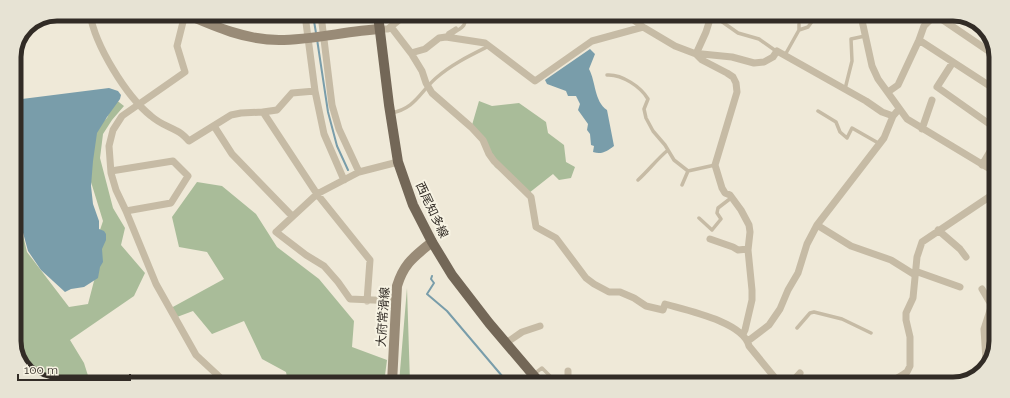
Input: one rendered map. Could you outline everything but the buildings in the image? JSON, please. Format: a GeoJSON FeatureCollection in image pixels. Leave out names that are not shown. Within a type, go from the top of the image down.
{"type":"FeatureCollection","features":[{"type":"Feature","properties":{"kind":"main road","name":"西尾知多線"},"geometry":{"type":"LineString","coordinates":[[379,21],[390,114],[398,162],[413,205],[432,242],[452,275],[489,323],[536,377]]}},
{"type":"Feature","properties":{"kind":"street"},"geometry":{"type":"LineString","coordinates":[[92,21],[100,44],[122,82],[138,103],[150,116],[165,126],[178,131],[189,141],[231,115],[277,110],[292,94],[315,91]]}},
{"type":"Feature","properties":{"kind":"street"},"geometry":{"type":"LineString","coordinates":[[183,21],[177,46],[185,72],[138,103],[122,116],[113,130],[110,146],[111,171],[116,190],[156,284],[196,355],[220,377]]}},
{"type":"Feature","properties":{"kind":"street"},"geometry":{"type":"LineString","coordinates":[[202,21],[224,30],[248,37],[280,40],[388,29],[398,21]]}},
{"type":"Feature","properties":{"kind":"street"},"geometry":{"type":"LineString","coordinates":[[308,21],[316,37],[332,106],[339,129],[357,172]]}},
{"type":"Feature","properties":{"kind":"street"},"geometry":{"type":"LineString","coordinates":[[320,21],[316,37],[315,91],[324,134],[346,179]]}},
{"type":"Feature","properties":{"kind":"street"},"geometry":{"type":"LineString","coordinates":[[634,21],[675,46],[697,55],[702,60],[733,77],[736,83],[737,92],[715,166],[722,188],[741,210],[749,225],[750,232],[748,249],[752,300],[743,334]]}},
{"type":"Feature","properties":{"kind":"street"},"geometry":{"type":"LineString","coordinates":[[697,55],[709,21]]}},
{"type":"Feature","properties":{"kind":"street"},"geometry":{"type":"LineString","coordinates":[[862,21],[872,66],[878,79],[899,110],[907,119],[922,129],[989,169]]}},
{"type":"Feature","properties":{"kind":"street"},"geometry":{"type":"LineString","coordinates":[[888,92],[898,85],[924,26],[929,21]]}},
{"type":"Feature","properties":{"kind":"street"},"geometry":{"type":"LineString","coordinates":[[944,21],[988,51]]}},
{"type":"Feature","properties":{"kind":"street"},"geometry":{"type":"LineString","coordinates":[[391,27],[411,53],[432,93],[449,107],[483,140],[494,161],[531,197],[536,227],[556,238],[586,278],[609,292],[620,292],[634,298],[646,306],[663,310],[665,304],[718,319],[743,334],[749,346],[773,377]]}},
{"type":"Feature","properties":{"kind":"street"},"geometry":{"type":"LineString","coordinates":[[411,53],[425,49],[439,38],[485,43],[535,80],[592,41],[643,27]]}},
{"type":"Feature","properties":{"kind":"street"},"geometry":{"type":"LineString","coordinates":[[919,40],[989,85]]}},
{"type":"Feature","properties":{"kind":"street"},"geometry":{"type":"LineString","coordinates":[[697,55],[702,54],[732,58],[754,63],[764,62],[773,57],[777,51],[866,100],[882,112],[893,116]]}},
{"type":"Feature","properties":{"kind":"street"},"geometry":{"type":"LineString","coordinates":[[953,62],[937,87],[989,124]]}},
{"type":"Feature","properties":{"kind":"street"},"geometry":{"type":"LineString","coordinates":[[922,129],[932,100]]}},
{"type":"Feature","properties":{"kind":"street"},"geometry":{"type":"LineString","coordinates":[[748,342],[768,326],[780,309],[788,290],[798,273],[807,244],[817,225],[880,144],[893,116],[899,110]]}},
{"type":"Feature","properties":{"kind":"street"},"geometry":{"type":"LineString","coordinates":[[263,112],[317,194],[370,260],[367,301]]}},
{"type":"Feature","properties":{"kind":"street"},"geometry":{"type":"LineString","coordinates":[[214,126],[232,154],[292,216]]}},
{"type":"Feature","properties":{"kind":"street"},"geometry":{"type":"LineString","coordinates":[[982,165],[989,153]]}},
{"type":"Feature","properties":{"kind":"street"},"geometry":{"type":"LineString","coordinates":[[111,171],[173,161],[188,176],[171,203],[126,211]]}},
{"type":"Feature","properties":{"kind":"street"},"geometry":{"type":"LineString","coordinates":[[396,301],[367,301],[350,299],[324,266],[306,255],[276,232],[317,194],[357,172],[398,162]]}},
{"type":"Feature","properties":{"kind":"street"},"geometry":{"type":"LineString","coordinates":[[899,377],[907,372],[910,366],[910,337],[906,320],[909,306],[913,298],[917,256],[922,242],[989,197]]}},
{"type":"Feature","properties":{"kind":"street"},"geometry":{"type":"LineString","coordinates":[[817,225],[851,246],[892,260],[915,273],[960,287]]}},
{"type":"Feature","properties":{"kind":"street"},"geometry":{"type":"LineString","coordinates":[[938,230],[960,249],[966,257]]}},
{"type":"Feature","properties":{"kind":"street"},"geometry":{"type":"LineString","coordinates":[[710,239],[738,250],[748,249]]}},
{"type":"Feature","properties":{"kind":"street","name":"大府常滑線"},"geometry":{"type":"LineString","coordinates":[[392,377],[397,286],[408,262],[432,242]]}},
{"type":"Feature","properties":{"kind":"street"},"geometry":{"type":"LineString","coordinates":[[982,289],[989,301]]}},
{"type":"Feature","properties":{"kind":"street"},"geometry":{"type":"LineString","coordinates":[[986,356],[984,329],[989,313]]}},
{"type":"Feature","properties":{"kind":"street"},"geometry":{"type":"LineString","coordinates":[[506,343],[522,332],[540,326]]}},
{"type":"Feature","properties":{"kind":"street"},"geometry":{"type":"LineString","coordinates":[[568,371],[568,377]]}},
{"type":"Feature","properties":{"kind":"street"},"geometry":{"type":"LineString","coordinates":[[796,377],[800,373]]}},
{"type":"Feature","properties":{"kind":"lane"},"geometry":{"type":"LineString","coordinates":[[448,38],[463,27],[465,21]]}},
{"type":"Feature","properties":{"kind":"lane"},"geometry":{"type":"LineString","coordinates":[[721,21],[738,33],[759,39],[777,51]]}},
{"type":"Feature","properties":{"kind":"lane"},"geometry":{"type":"LineString","coordinates":[[799,30],[808,27],[812,21]]}},
{"type":"Feature","properties":{"kind":"lane"},"geometry":{"type":"LineString","coordinates":[[785,55],[799,30],[799,24]]}},
{"type":"Feature","properties":{"kind":"lane"},"geometry":{"type":"LineString","coordinates":[[448,38],[448,33],[456,28]]}},
{"type":"Feature","properties":{"kind":"lane"},"geometry":{"type":"LineString","coordinates":[[845,89],[852,61],[852,39],[866,36]]}},
{"type":"Feature","properties":{"kind":"lane"},"geometry":{"type":"LineString","coordinates":[[390,114],[405,110],[435,78],[464,59],[489,46]]}},
{"type":"Feature","properties":{"kind":"lane"},"geometry":{"type":"LineString","coordinates":[[608,75],[624,78],[644,91],[648,99],[644,109],[646,118],[653,131],[674,160],[688,171],[715,166]]}},
{"type":"Feature","properties":{"kind":"lane"},"geometry":{"type":"LineString","coordinates":[[818,111],[836,122],[840,132],[847,138],[852,128],[880,144]]}},
{"type":"Feature","properties":{"kind":"lane"},"geometry":{"type":"LineString","coordinates":[[638,180],[660,156],[668,150]]}},
{"type":"Feature","properties":{"kind":"lane"},"geometry":{"type":"LineString","coordinates":[[682,185],[688,171]]}},
{"type":"Feature","properties":{"kind":"lane"},"geometry":{"type":"LineString","coordinates":[[699,218],[712,230],[721,219],[716,213],[718,208],[732,198]]}},
{"type":"Feature","properties":{"kind":"lane"},"geometry":{"type":"LineString","coordinates":[[797,328],[810,313],[814,312],[842,319],[871,333]]}},
{"type":"Feature","properties":{"kind":"lane"},"geometry":{"type":"LineString","coordinates":[[534,374],[542,368],[551,377]]}},
{"type":"Feature","properties":{"kind":"green space"},"geometry":{"type":"Polygon","coordinates":[[[115,99],[124,106],[103,134],[100,158],[113,208],[125,228],[121,245],[145,273],[134,296],[70,340],[84,363],[88,377],[52,377],[45,375],[31,367],[22,351],[21,227],[27,252],[69,307],[88,304],[100,258],[97,239],[103,221],[87,169],[98,126],[107,118],[115,99]]]}},
{"type":"Feature","properties":{"kind":"green space"},"geometry":{"type":"Polygon","coordinates":[[[479,101],[492,106],[519,103],[546,122],[548,133],[564,145],[566,162],[575,167],[571,178],[559,180],[553,174],[529,193],[495,167],[472,125],[479,101]]]}},
{"type":"Feature","properties":{"kind":"green space"},"geometry":{"type":"Polygon","coordinates":[[[197,182],[222,186],[256,214],[277,247],[319,279],[354,321],[352,347],[387,360],[385,377],[287,377],[286,372],[262,359],[244,321],[212,334],[193,311],[177,317],[171,308],[224,279],[207,252],[179,247],[172,217],[197,182]]]}},
{"type":"Feature","properties":{"kind":"green space"},"geometry":{"type":"Polygon","coordinates":[[[407,288],[410,377],[400,377],[407,288]]]}},
{"type":"Feature","properties":{"kind":"water"},"geometry":{"type":"Polygon","coordinates":[[[590,49],[595,54],[589,69],[597,96],[607,110],[614,146],[602,153],[593,152],[594,146],[591,145],[590,134],[587,130],[588,124],[578,110],[580,104],[576,96],[568,96],[566,91],[547,84],[545,80],[590,49]]]}},
{"type":"Feature","properties":{"kind":"water"},"geometry":{"type":"Polygon","coordinates":[[[109,88],[118,91],[121,95],[120,99],[97,133],[91,186],[93,204],[99,221],[99,229],[104,231],[106,234],[106,240],[102,249],[103,262],[100,267],[98,278],[84,287],[71,289],[65,292],[41,270],[28,251],[22,229],[21,212],[21,99],[109,88]]]}},
{"type":"Feature","properties":{"kind":"waterway"},"geometry":{"type":"LineString","coordinates":[[314,21],[316,33]]}},
{"type":"Feature","properties":{"kind":"waterway"},"geometry":{"type":"LineString","coordinates":[[317,39],[328,112],[337,146],[348,170]]}},
{"type":"Feature","properties":{"kind":"waterway"},"geometry":{"type":"LineString","coordinates":[[432,276],[431,279],[434,283],[427,294],[447,311],[503,377]]}}]}
